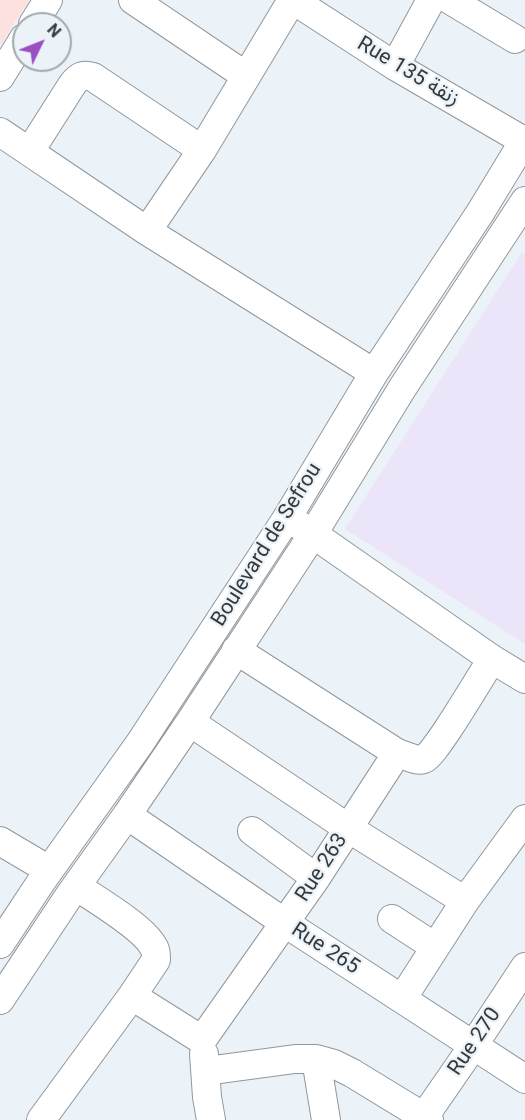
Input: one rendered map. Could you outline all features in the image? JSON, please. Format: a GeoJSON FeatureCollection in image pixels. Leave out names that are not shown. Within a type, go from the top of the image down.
{"type":"FeatureCollection","features":[{"type":"Feature","properties":{"kind":"street"},"geometry":{"type":"LineString","coordinates":[[133,0],[246,76]]}},
{"type":"Feature","properties":{"kind":"street"},"geometry":{"type":"LineString","coordinates":[[147,231],[202,150],[293,0]]}},
{"type":"Feature","properties":{"kind":"street","name":"Rue 135 زنقة"},"geometry":{"type":"LineString","coordinates":[[293,0],[395,66],[524,140]]}},
{"type":"Feature","properties":{"kind":"street"},"geometry":{"type":"LineString","coordinates":[[395,66],[431,0]]}},
{"type":"Feature","properties":{"kind":"street"},"geometry":{"type":"LineString","coordinates":[[450,0],[515,39]]}},
{"type":"Feature","properties":{"kind":"street"},"geometry":{"type":"LineString","coordinates":[[0,77],[12,58]]}},
{"type":"Feature","properties":{"kind":"street"},"geometry":{"type":"LineString","coordinates":[[30,151],[72,85],[81,76],[86,75],[93,77],[202,150]]}},
{"type":"Feature","properties":{"kind":"street"},"geometry":{"type":"LineString","coordinates":[[0,132],[147,231],[374,373]]}},
{"type":"Feature","properties":{"kind":"street","name":"Boulevard de Sefrou"},"geometry":{"type":"LineString","coordinates":[[0,944],[49,870],[140,743],[287,518],[358,398],[480,213],[524,140]]}},
{"type":"Feature","properties":{"kind":"street","name":"Boulevard de Sefrou"},"geometry":{"type":"LineString","coordinates":[[0,1000],[190,722],[313,534],[404,387],[516,234],[525,201]]}},
{"type":"Feature","properties":{"kind":"street"},"geometry":{"type":"LineString","coordinates":[[480,213],[516,234]]}},
{"type":"Feature","properties":{"kind":"street"},"geometry":{"type":"LineString","coordinates":[[358,398],[387,413]]}},
{"type":"Feature","properties":{"kind":"street"},"geometry":{"type":"LineString","coordinates":[[287,518],[492,659],[525,679]]}},
{"type":"Feature","properties":{"kind":"street"},"geometry":{"type":"LineString","coordinates":[[236,650],[397,753],[420,760],[429,756],[492,659]]}},
{"type":"Feature","properties":{"kind":"street"},"geometry":{"type":"LineString","coordinates":[[190,722],[348,828],[465,901]]}},
{"type":"Feature","properties":{"kind":"street","name":"Rue 263"},"geometry":{"type":"LineString","coordinates":[[202,1040],[316,878],[397,753]]}},
{"type":"Feature","properties":{"kind":"street","name":"Rue 265"},"geometry":{"type":"LineString","coordinates":[[127,815],[285,923],[525,1079]]}},
{"type":"Feature","properties":{"kind":"street"},"geometry":{"type":"LineString","coordinates":[[402,999],[465,901],[525,819]]}},
{"type":"Feature","properties":{"kind":"street"},"geometry":{"type":"LineString","coordinates":[[252,831],[316,878]]}},
{"type":"Feature","properties":{"kind":"street"},"geometry":{"type":"LineString","coordinates":[[76,833],[102,850]]}},
{"type":"Feature","properties":{"kind":"street"},"geometry":{"type":"LineString","coordinates":[[0,841],[49,870]]}},
{"type":"Feature","properties":{"kind":"street"},"geometry":{"type":"LineString","coordinates":[[41,1120],[156,960],[153,945],[137,928],[76,886]]}},
{"type":"Feature","properties":{"kind":"street"},"geometry":{"type":"LineString","coordinates":[[392,919],[435,947]]}},
{"type":"Feature","properties":{"kind":"street","name":"Rue 270"},"geometry":{"type":"LineString","coordinates":[[426,1119],[523,973]]}},
{"type":"Feature","properties":{"kind":"street"},"geometry":{"type":"LineString","coordinates":[[132,996],[202,1040],[211,1120]]}},
{"type":"Feature","properties":{"kind":"street"},"geometry":{"type":"LineString","coordinates":[[206,1071],[295,1059],[316,1059],[334,1064],[352,1073],[426,1119]]}},
{"type":"Feature","properties":{"kind":"street"},"geometry":{"type":"LineString","coordinates":[[316,1059],[326,1120]]}},
{"type":"Feature","properties":{"kind":"shaded area"},"geometry":{"type":"Polygon","coordinates":[[[0,0],[29,0],[21,12],[12,12],[12,27],[0,46],[0,0]]]}},
{"type":"Feature","properties":{"kind":"shaded area"},"geometry":{"type":"Polygon","coordinates":[[[522,252],[525,255],[525,644],[345,529],[522,252]]]}}]}
